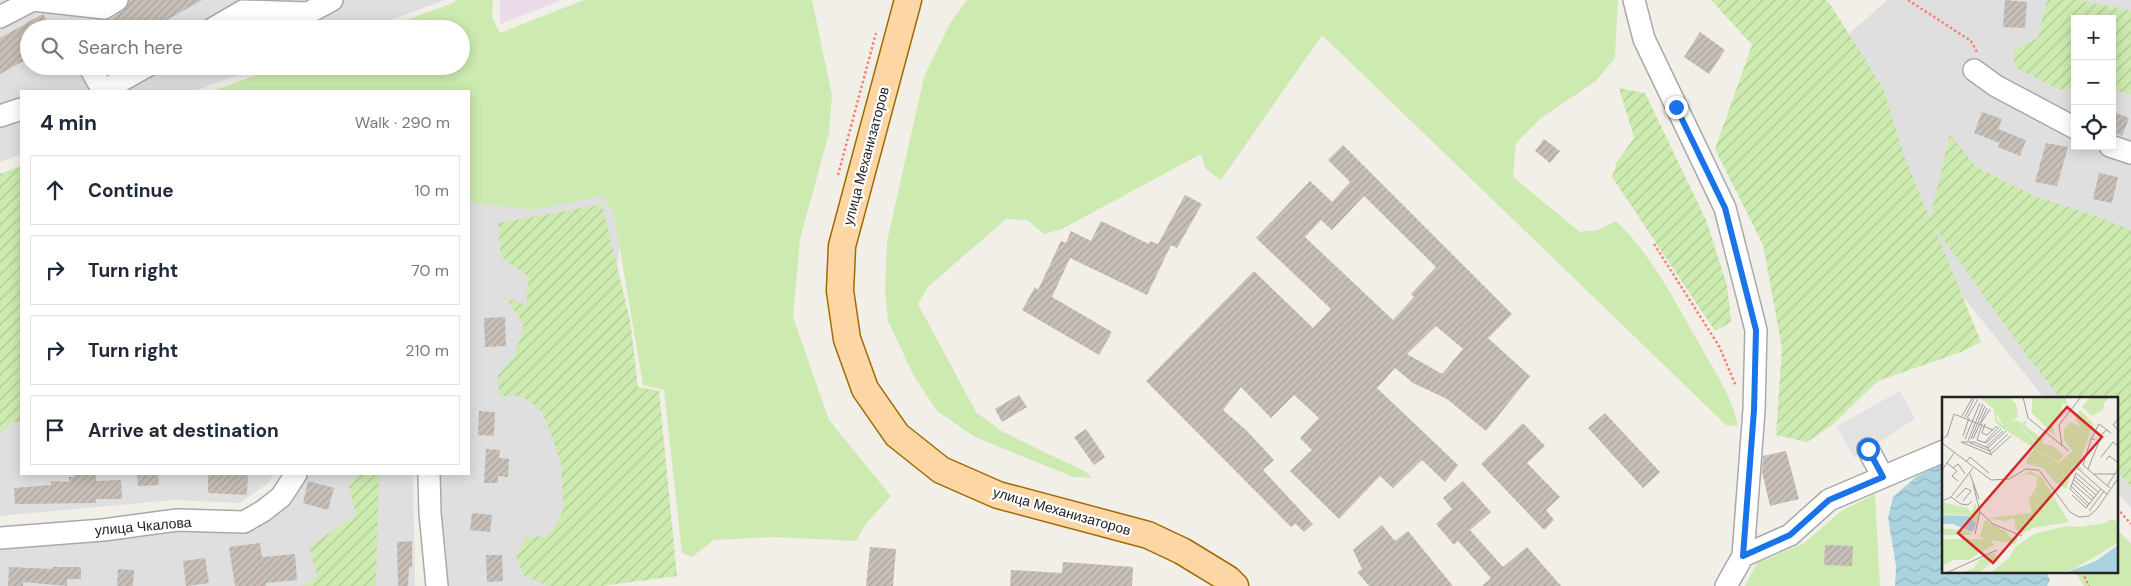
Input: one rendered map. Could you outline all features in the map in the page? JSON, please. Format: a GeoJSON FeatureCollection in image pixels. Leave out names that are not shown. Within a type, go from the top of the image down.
{"type":"FeatureCollection","features":[{"type":"Feature","properties":{"kind":"main road","name":"улица Механизаторов"},"geometry":{"type":"LineString","coordinates":[[908,0],[842,246],[840,291],[847,339],[865,389],[897,434],[941,470],[998,495],[1148,535],[1182,551],[1228,579],[1235,586]]}},
{"type":"Feature","properties":{"kind":"street"},"geometry":{"type":"LineString","coordinates":[[0,18],[33,0],[104,8],[117,0]]}},
{"type":"Feature","properties":{"kind":"street"},"geometry":{"type":"LineString","coordinates":[[228,20],[243,11],[308,13],[332,0]]}},
{"type":"Feature","properties":{"kind":"street"},"geometry":{"type":"LineString","coordinates":[[1634,0],[1644,39],[1725,208],[1756,330],[1754,410],[1743,556],[1726,586]]}},
{"type":"Feature","properties":{"kind":"street"},"geometry":{"type":"LineString","coordinates":[[1976,63],[1996,86],[2071,126]]}},
{"type":"Feature","properties":{"kind":"street"},"geometry":{"type":"LineString","coordinates":[[94,75],[102,90]]}},
{"type":"Feature","properties":{"kind":"street"},"geometry":{"type":"LineString","coordinates":[[105,90],[131,75]]}},
{"type":"Feature","properties":{"kind":"street"},"geometry":{"type":"LineString","coordinates":[[0,116],[20,109]]}},
{"type":"Feature","properties":{"kind":"street"},"geometry":{"type":"LineString","coordinates":[[2116,148],[2131,153]]}},
{"type":"Feature","properties":{"kind":"street"},"geometry":{"type":"LineString","coordinates":[[1868,449],[1883,477]]}},
{"type":"Feature","properties":{"kind":"street"},"geometry":{"type":"LineString","coordinates":[[1743,556],[1790,535],[1829,500],[1942,452]]}},
{"type":"Feature","properties":{"kind":"street","name":"улица Чкалова"},"geometry":{"type":"LineString","coordinates":[[0,538],[103,530],[177,520],[244,522],[263,511],[280,497],[295,475]]}},
{"type":"Feature","properties":{"kind":"street"},"geometry":{"type":"LineString","coordinates":[[429,475],[430,513],[437,586]]}},
{"type":"Feature","properties":{"kind":"path"},"geometry":{"type":"LineString","coordinates":[[1908,0],[1971,41],[1976,63]]}},
{"type":"Feature","properties":{"kind":"path"},"geometry":{"type":"LineString","coordinates":[[837,181],[878,25]]}},
{"type":"Feature","properties":{"kind":"path"},"geometry":{"type":"LineString","coordinates":[[1654,244],[1719,346],[1738,390]]}},
{"type":"Feature","properties":{"kind":"path"},"geometry":{"type":"LineString","coordinates":[[2118,509],[2131,524]]}},
{"type":"Feature","properties":{"kind":"path"},"geometry":{"type":"LineString","coordinates":[[2083,574],[2089,586]]}},
{"type":"Feature","properties":{"kind":"shaded area"},"geometry":{"type":"Polygon","coordinates":[[[0,0],[445,0],[391,20],[20,20],[20,75],[238,75],[197,90],[20,90],[20,154],[0,162],[0,0]]]}},
{"type":"Feature","properties":{"kind":"shaded area"},"geometry":{"type":"Polygon","coordinates":[[[500,0],[562,0],[500,24],[500,0]]]}},
{"type":"Feature","properties":{"kind":"shaded area"},"geometry":{"type":"Polygon","coordinates":[[[1887,0],[2131,0],[2131,508],[2118,492],[2118,397],[2043,397],[1793,84],[1887,0]]]}},
{"type":"Feature","properties":{"kind":"shaded area"},"geometry":{"type":"Polygon","coordinates":[[[627,169],[587,586],[442,586],[440,475],[470,475],[470,203],[627,169]]]}},
{"type":"Feature","properties":{"kind":"shaded area"},"geometry":{"type":"Polygon","coordinates":[[[20,337],[20,475],[274,475],[268,483],[240,503],[174,500],[0,516],[0,343],[20,337]]]}},
{"type":"Feature","properties":{"kind":"shaded area"},"geometry":{"type":"Polygon","coordinates":[[[1900,391],[1915,419],[1854,458],[1837,426],[1900,391]]]}},
{"type":"Feature","properties":{"kind":"shaded area"},"geometry":{"type":"Polygon","coordinates":[[[308,475],[413,475],[415,586],[0,586],[0,544],[177,527],[289,501],[308,475]]]}},
{"type":"Feature","properties":{"kind":"green space"},"geometry":{"type":"Polygon","coordinates":[[[455,0],[493,0],[492,17],[500,33],[584,0],[812,0],[832,95],[829,133],[800,239],[793,317],[829,420],[891,496],[866,524],[856,541],[774,537],[714,540],[692,557],[682,553],[664,390],[643,385],[614,214],[603,196],[532,210],[470,202],[470,90],[216,90],[257,75],[470,75],[470,20],[407,20],[455,2],[455,0]]]}},
{"type":"Feature","properties":{"kind":"green space"},"geometry":{"type":"Polygon","coordinates":[[[967,0],[1618,0],[1615,58],[1596,81],[1541,118],[1516,143],[1513,177],[1580,232],[1597,230],[1616,221],[1629,234],[1661,277],[1715,371],[1731,404],[1738,426],[1726,425],[1322,35],[1221,180],[1206,169],[1201,154],[1062,229],[1044,234],[1027,220],[1006,219],[928,287],[918,304],[976,412],[1003,432],[1086,472],[1092,478],[1073,477],[975,437],[937,411],[914,376],[888,321],[885,291],[887,241],[924,77],[950,23],[967,0]]]}},
{"type":"Feature","properties":{"kind":"green space"},"geometry":{"type":"Polygon","coordinates":[[[1711,0],[1825,0],[1830,4],[1883,88],[1905,158],[1930,219],[1950,134],[1975,166],[2032,195],[2131,230],[2131,487],[2118,471],[2118,397],[2059,397],[2027,356],[1934,226],[1981,342],[1961,352],[1878,381],[1831,426],[1807,442],[1776,435],[1782,348],[1763,245],[1715,149],[1752,45],[1711,0]]]}},
{"type":"Feature","properties":{"kind":"green space"},"geometry":{"type":"Polygon","coordinates":[[[2047,0],[2079,0],[2131,11],[2131,94],[2116,91],[2116,15],[2071,15],[2071,89],[2061,90],[2014,67],[2014,50],[2038,38],[2047,0]]]}},
{"type":"Feature","properties":{"kind":"green space"},"geometry":{"type":"Polygon","coordinates":[[[1619,88],[1645,93],[1706,220],[1727,285],[1731,322],[1715,331],[1612,177],[1617,162],[1634,138],[1619,88]]]}},
{"type":"Feature","properties":{"kind":"green space"},"geometry":{"type":"Polygon","coordinates":[[[20,166],[20,422],[12,422],[0,434],[0,174],[20,166]]]}},
{"type":"Feature","properties":{"kind":"green space"},"geometry":{"type":"Polygon","coordinates":[[[602,204],[630,320],[638,387],[659,391],[677,576],[602,586],[548,586],[524,576],[516,557],[525,538],[550,535],[563,511],[561,462],[542,411],[522,396],[499,396],[498,375],[514,356],[524,325],[504,296],[526,306],[529,277],[501,257],[498,223],[602,204]]]}},
{"type":"Feature","properties":{"kind":"green space"},"geometry":{"type":"Polygon","coordinates":[[[359,475],[379,475],[376,586],[303,586],[317,576],[309,547],[356,515],[349,487],[359,475]]]}},
{"type":"Feature","properties":{"kind":"green space"},"geometry":{"type":"Polygon","coordinates":[[[1875,494],[1880,586],[1745,586],[1757,563],[1803,544],[1841,511],[1875,494]]]}},
{"type":"Feature","properties":{"kind":"green space"},"geometry":{"type":"Polygon","coordinates":[[[2118,530],[2131,544],[2131,586],[2084,586],[2076,574],[2118,574],[2118,530]]]}},
{"type":"Feature","properties":{"kind":"water"},"geometry":{"type":"Polygon","coordinates":[[[1942,464],[1942,574],[2047,574],[2050,580],[2047,586],[1895,586],[1896,566],[1888,518],[1893,497],[1916,477],[1942,464]]]}},
{"type":"Feature","properties":{"kind":"building"},"geometry":{"type":"Polygon","coordinates":[[[129,0],[202,0],[167,20],[92,20],[111,19],[124,10],[129,0]]]}},
{"type":"Feature","properties":{"kind":"building"},"geometry":{"type":"Polygon","coordinates":[[[2005,0],[2027,2],[2025,28],[2003,27],[2005,0]]]}},
{"type":"Feature","properties":{"kind":"building"},"geometry":{"type":"Polygon","coordinates":[[[43,14],[47,20],[32,20],[43,14]]]}},
{"type":"Feature","properties":{"kind":"building"},"geometry":{"type":"Polygon","coordinates":[[[20,27],[20,63],[0,74],[0,38],[20,27]]]}},
{"type":"Feature","properties":{"kind":"building"},"geometry":{"type":"Polygon","coordinates":[[[1700,32],[1725,50],[1709,74],[1684,57],[1700,32]]]}},
{"type":"Feature","properties":{"kind":"building"},"geometry":{"type":"Polygon","coordinates":[[[1982,112],[2002,119],[1998,129],[2026,140],[2020,156],[1998,147],[2000,143],[1974,133],[1982,112]]]}},
{"type":"Feature","properties":{"kind":"building"},"geometry":{"type":"Polygon","coordinates":[[[2116,113],[2129,118],[2122,136],[2116,133],[2116,113]]]}},
{"type":"Feature","properties":{"kind":"building"},"geometry":{"type":"Polygon","coordinates":[[[1544,139],[1560,151],[1550,163],[1535,151],[1544,139]]]}},
{"type":"Feature","properties":{"kind":"building"},"geometry":{"type":"Polygon","coordinates":[[[2046,143],[2068,147],[2057,186],[2035,182],[2046,143]]]}},
{"type":"Feature","properties":{"kind":"building"},"geometry":{"type":"Polygon","coordinates":[[[1343,145],[1512,314],[1488,338],[1530,376],[1486,431],[1447,399],[1413,383],[1395,368],[1377,388],[1458,465],[1445,482],[1422,460],[1393,488],[1380,476],[1339,519],[1290,471],[1312,450],[1300,438],[1319,418],[1294,395],[1271,418],[1241,387],[1223,410],[1247,431],[1274,460],[1263,470],[1313,524],[1304,532],[1296,524],[1291,527],[1146,381],[1254,271],[1313,328],[1331,309],[1256,238],[1310,181],[1332,202],[1350,182],[1328,160],[1343,145]],[[1364,196],[1332,230],[1321,220],[1305,237],[1393,320],[1414,297],[1411,294],[1436,267],[1364,196]],[[1436,326],[1407,354],[1442,374],[1463,349],[1436,326]]]}},
{"type":"Feature","properties":{"kind":"building"},"geometry":{"type":"Polygon","coordinates":[[[2099,173],[2118,177],[2112,203],[2093,199],[2099,173]]]}},
{"type":"Feature","properties":{"kind":"building"},"geometry":{"type":"Polygon","coordinates":[[[1185,195],[1202,204],[1177,248],[1171,245],[1147,295],[1070,258],[1052,297],[1112,332],[1099,355],[1022,310],[1035,287],[1038,290],[1061,241],[1066,243],[1071,231],[1091,241],[1101,221],[1149,244],[1150,241],[1158,244],[1185,195]]]}},
{"type":"Feature","properties":{"kind":"building"},"geometry":{"type":"Polygon","coordinates":[[[505,317],[506,346],[485,347],[484,318],[505,317]]]}},
{"type":"Feature","properties":{"kind":"building"},"geometry":{"type":"Polygon","coordinates":[[[1019,395],[1027,407],[1002,422],[995,409],[1019,395]]]}},
{"type":"Feature","properties":{"kind":"building"},"geometry":{"type":"Polygon","coordinates":[[[479,411],[495,412],[494,436],[478,435],[479,411]]]}},
{"type":"Feature","properties":{"kind":"building"},"geometry":{"type":"Polygon","coordinates":[[[1605,413],[1660,472],[1643,488],[1588,428],[1605,413]]]}},
{"type":"Feature","properties":{"kind":"building"},"geometry":{"type":"Polygon","coordinates":[[[1523,423],[1545,446],[1527,463],[1560,497],[1546,510],[1554,520],[1544,530],[1481,464],[1523,423]]]}},
{"type":"Feature","properties":{"kind":"building"},"geometry":{"type":"Polygon","coordinates":[[[1086,429],[1105,457],[1094,465],[1074,437],[1086,429]]]}},
{"type":"Feature","properties":{"kind":"building"},"geometry":{"type":"Polygon","coordinates":[[[486,449],[500,450],[499,458],[509,459],[508,477],[498,476],[498,483],[484,483],[486,449]]]}},
{"type":"Feature","properties":{"kind":"building"},"geometry":{"type":"Polygon","coordinates":[[[1786,451],[1799,499],[1770,506],[1762,472],[1763,456],[1786,451]]]}},
{"type":"Feature","properties":{"kind":"building"},"geometry":{"type":"Polygon","coordinates":[[[74,475],[96,475],[96,481],[121,480],[122,499],[96,499],[96,503],[15,504],[14,488],[51,485],[51,481],[69,482],[69,477],[74,477],[74,475]]]}},
{"type":"Feature","properties":{"kind":"building"},"geometry":{"type":"Polygon","coordinates":[[[137,475],[158,475],[159,485],[138,486],[137,475]]]}},
{"type":"Feature","properties":{"kind":"building"},"geometry":{"type":"Polygon","coordinates":[[[208,475],[248,475],[247,495],[208,493],[208,475]]]}},
{"type":"Feature","properties":{"kind":"building"},"geometry":{"type":"Polygon","coordinates":[[[308,481],[334,488],[328,510],[303,503],[308,481]]]}},
{"type":"Feature","properties":{"kind":"building"},"geometry":{"type":"Polygon","coordinates":[[[1463,481],[1491,512],[1470,530],[1503,567],[1527,547],[1561,586],[1482,586],[1491,578],[1458,541],[1454,545],[1436,524],[1452,509],[1443,498],[1463,481]]]}},
{"type":"Feature","properties":{"kind":"building"},"geometry":{"type":"Polygon","coordinates":[[[472,513],[492,515],[490,532],[470,530],[472,513]]]}},
{"type":"Feature","properties":{"kind":"building"},"geometry":{"type":"Polygon","coordinates":[[[1382,525],[1395,541],[1408,531],[1453,586],[1369,586],[1357,572],[1362,569],[1353,550],[1382,525]]]}},
{"type":"Feature","properties":{"kind":"building"},"geometry":{"type":"Polygon","coordinates":[[[412,541],[412,567],[409,567],[408,586],[398,586],[397,542],[412,541]]]}},
{"type":"Feature","properties":{"kind":"building"},"geometry":{"type":"Polygon","coordinates":[[[260,543],[262,557],[295,554],[297,580],[266,583],[266,586],[235,586],[229,547],[260,543]]]}},
{"type":"Feature","properties":{"kind":"building"},"geometry":{"type":"Polygon","coordinates":[[[1825,545],[1853,546],[1852,566],[1824,565],[1825,545]]]}},
{"type":"Feature","properties":{"kind":"building"},"geometry":{"type":"Polygon","coordinates":[[[870,547],[896,549],[893,586],[866,586],[870,547]]]}},
{"type":"Feature","properties":{"kind":"building"},"geometry":{"type":"Polygon","coordinates":[[[486,555],[502,555],[503,581],[487,582],[486,555]]]}},
{"type":"Feature","properties":{"kind":"building"},"geometry":{"type":"Polygon","coordinates":[[[205,558],[209,583],[186,586],[183,561],[205,558]]]}},
{"type":"Feature","properties":{"kind":"building"},"geometry":{"type":"Polygon","coordinates":[[[1063,562],[1133,567],[1132,586],[1010,586],[1011,570],[1062,573],[1063,562]]]}},
{"type":"Feature","properties":{"kind":"building"},"geometry":{"type":"Polygon","coordinates":[[[9,567],[53,569],[53,567],[81,567],[81,579],[67,579],[67,586],[23,582],[23,586],[8,586],[9,567]]]}},
{"type":"Feature","properties":{"kind":"building"},"geometry":{"type":"Polygon","coordinates":[[[118,569],[134,570],[133,586],[117,586],[118,569]]]}},
{"type":"Feature","properties":{"kind":"route"},"geometry":{"type":"LineString","coordinates":[[1676,107],[1725,208],[1756,330],[1754,410],[1743,556],[1790,535],[1829,500],[1883,477],[1868,449]]}}]}
